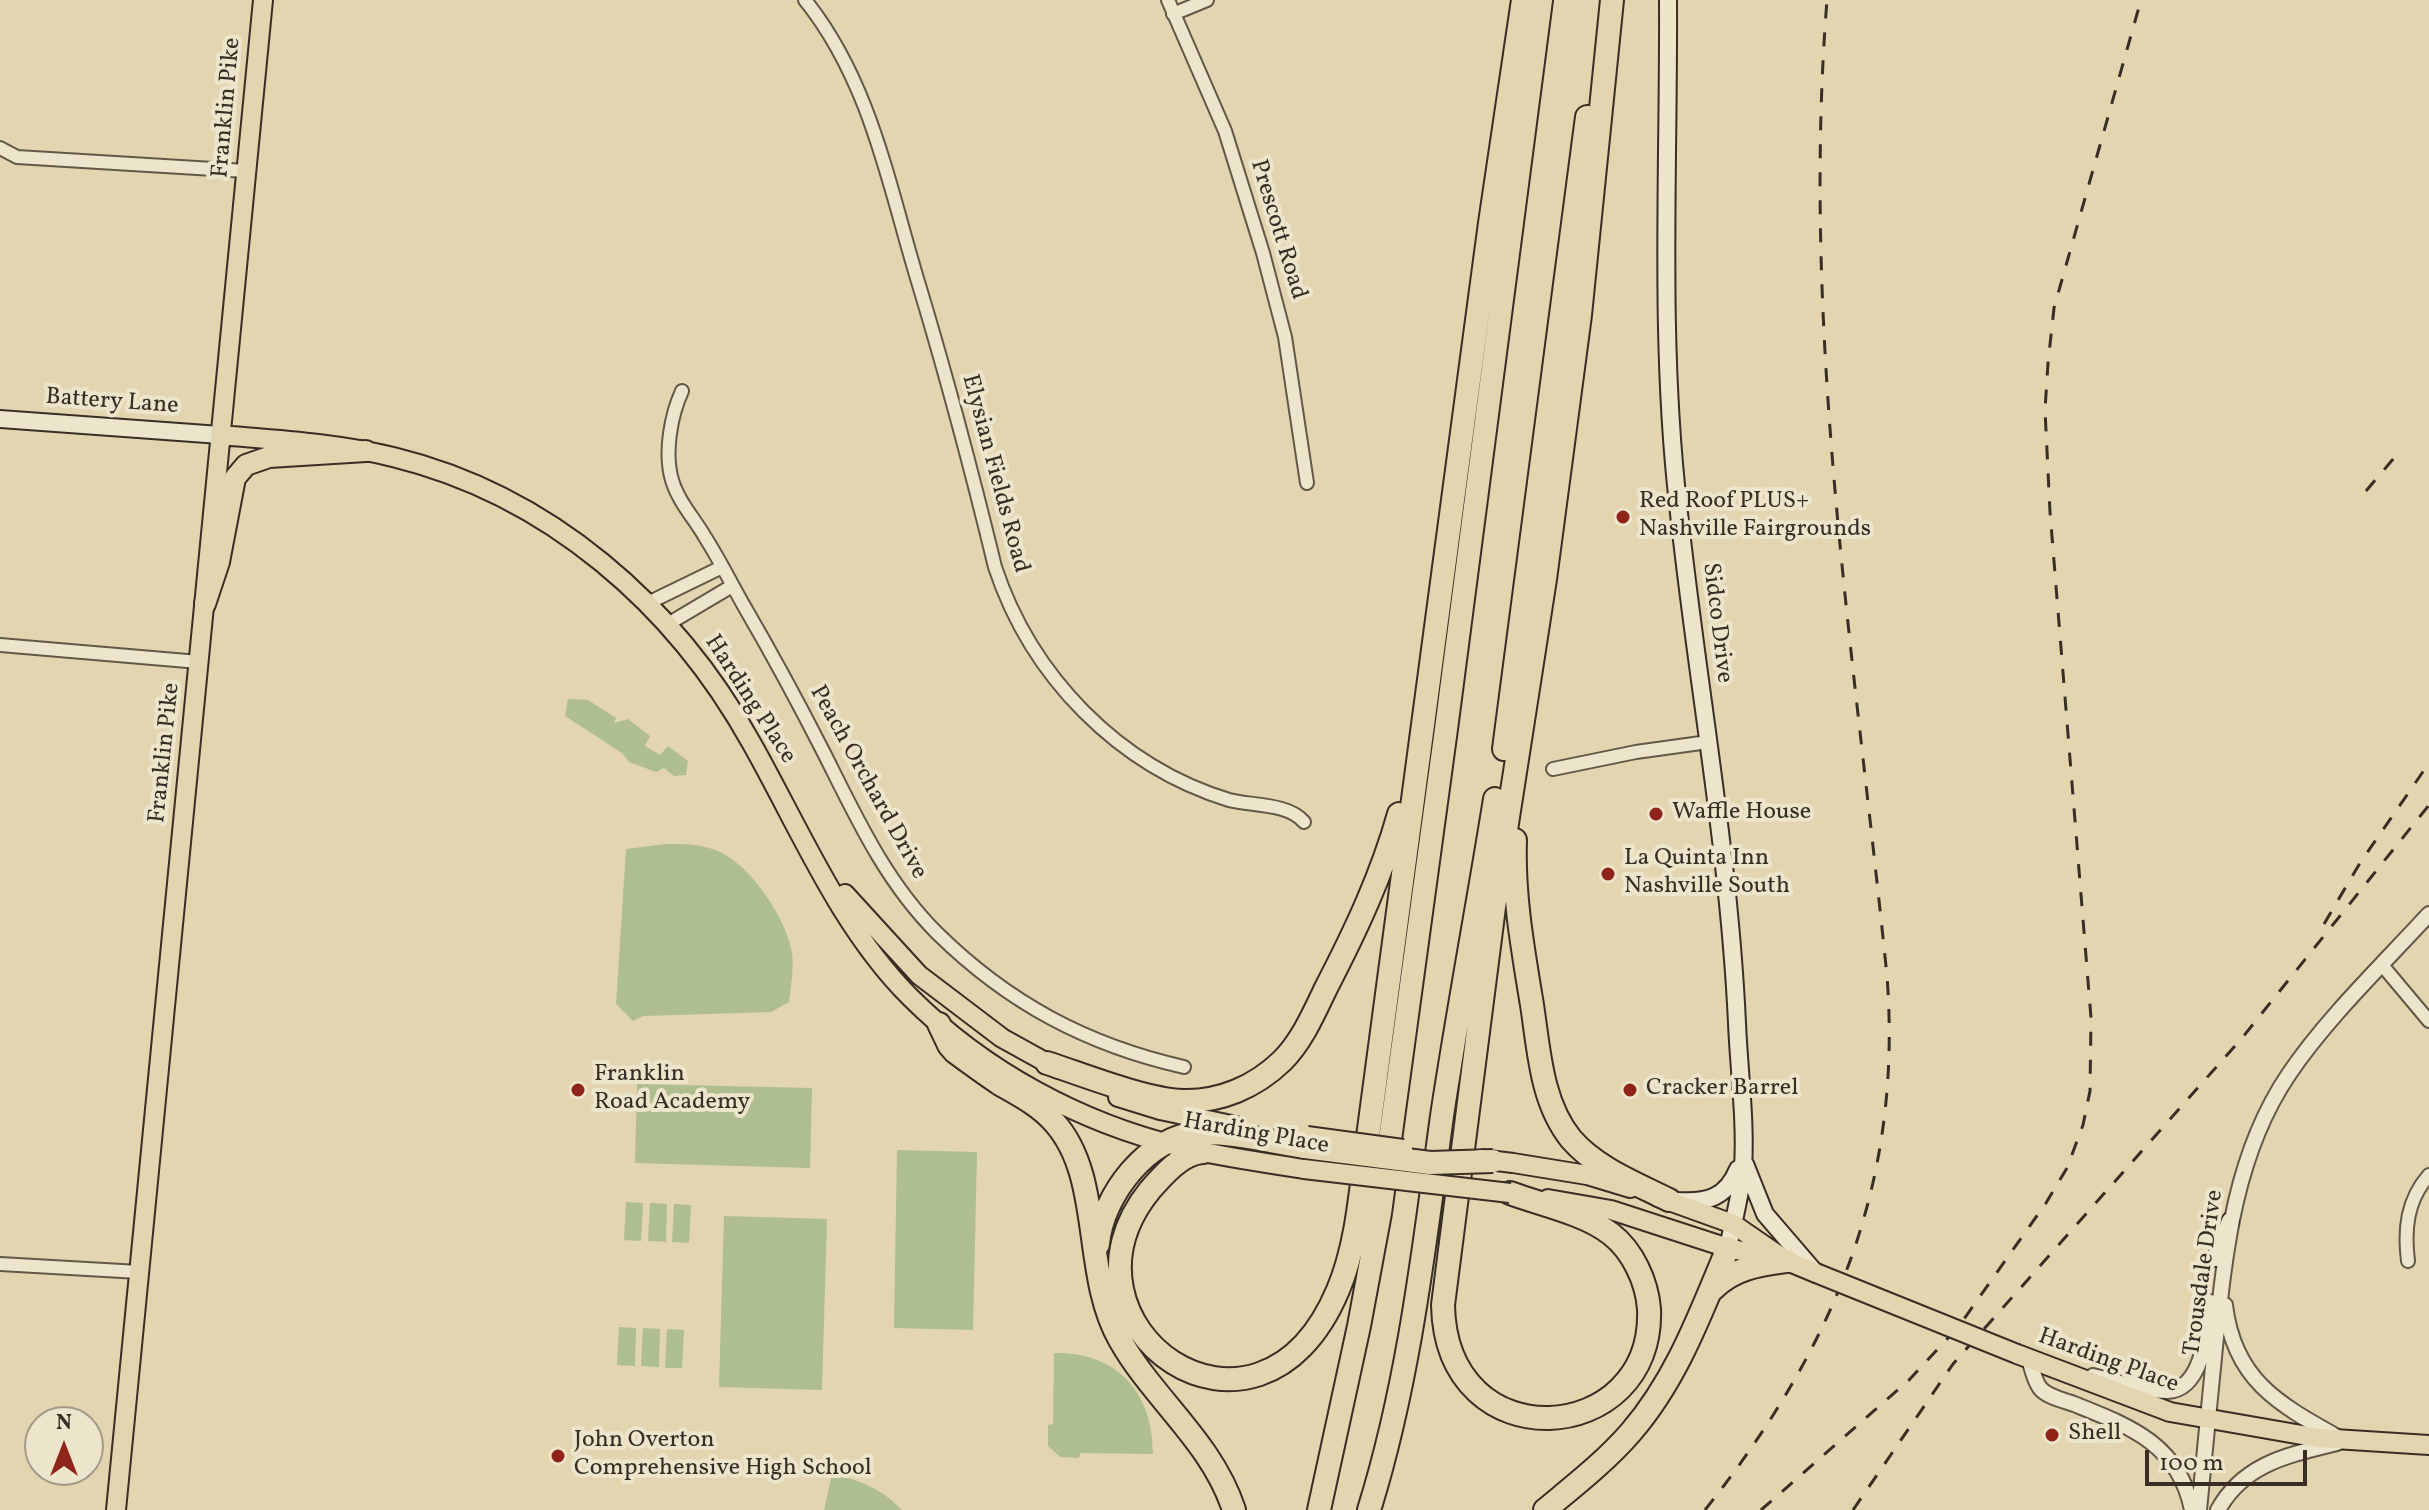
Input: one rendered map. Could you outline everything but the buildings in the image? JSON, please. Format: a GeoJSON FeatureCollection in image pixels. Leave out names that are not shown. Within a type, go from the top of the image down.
{"type":"FeatureCollection","features":[{"type":"Feature","properties":{"kind":"highway"},"geometry":{"type":"LineString","coordinates":[[1203,1152],[1184,1158],[1167,1172],[1135,1211],[1121,1252],[1122,1290],[1132,1317],[1144,1336],[1168,1359],[1190,1372],[1207,1377],[1231,1380],[1252,1378],[1282,1364],[1309,1338],[1332,1303],[1347,1264],[1369,1129],[1490,223],[1523,0]]}},
{"type":"Feature","properties":{"kind":"highway"},"geometry":{"type":"LineString","coordinates":[[1319,1510],[1380,1213],[1541,0]]}},
{"type":"Feature","properties":{"kind":"highway"},"geometry":{"type":"LineString","coordinates":[[1369,1510],[1407,1352],[1505,741],[1602,0]]}},
{"type":"Feature","properties":{"kind":"highway"},"geometry":{"type":"LineString","coordinates":[[1510,1193],[1588,1221],[1614,1236],[1633,1261],[1646,1290],[1648,1332],[1637,1363],[1609,1397],[1581,1413],[1561,1418],[1530,1418],[1511,1413],[1488,1401],[1467,1383],[1457,1367],[1446,1339],[1443,1318],[1448,1248],[1494,907],[1545,579],[1580,315],[1612,0]]}},
{"type":"Feature","properties":{"kind":"highway"},"geometry":{"type":"LineString","coordinates":[[205,604],[219,562],[231,488],[242,468],[269,457],[366,451]]}},
{"type":"Feature","properties":{"kind":"highway"},"geometry":{"type":"LineString","coordinates":[[1047,1063],[1154,1096],[1186,1101],[1219,1097],[1240,1090],[1280,1062],[1308,1025],[1370,899],[1389,850],[1425,716]]}},
{"type":"Feature","properties":{"kind":"highway"},"geometry":{"type":"LineString","coordinates":[[1519,747],[1516,891],[1522,949],[1549,1098],[1564,1129],[1587,1154],[1623,1177],[1669,1200]]}},
{"type":"Feature","properties":{"kind":"highway"},"geometry":{"type":"LineString","coordinates":[[939,1024],[955,1052],[1039,1108],[1064,1135],[1079,1166],[1106,1311],[1120,1340],[1207,1453],[1224,1483],[1234,1510]]}},
{"type":"Feature","properties":{"kind":"highway"},"geometry":{"type":"LineString","coordinates":[[1098,1273],[1098,1238],[1115,1193],[1135,1167],[1182,1136],[1201,1133],[1305,1150],[1430,1163],[1503,1162]]}},
{"type":"Feature","properties":{"kind":"highway"},"geometry":{"type":"LineString","coordinates":[[1545,1510],[1604,1460],[1642,1418],[1671,1374],[1728,1248]]}},
{"type":"Feature","properties":{"kind":"highway"},"geometry":{"type":"LineString","coordinates":[[1709,1293],[1735,1272],[1790,1256]]}},
{"type":"Feature","properties":{"kind":"main road","name":"Franklin Pike"},"geometry":{"type":"LineString","coordinates":[[116,1510],[263,0]]}},
{"type":"Feature","properties":{"kind":"main road","name":"Sidco Drive"},"geometry":{"type":"LineString","coordinates":[[1668,0],[1667,299],[1670,415],[1677,500],[1731,911],[1743,1155],[1728,1248]]}},
{"type":"Feature","properties":{"kind":"main road","name":"Battery Lane"},"geometry":{"type":"LineString","coordinates":[[0,419],[220,435]]}},
{"type":"Feature","properties":{"kind":"main road","name":"Harding Place"},"geometry":{"type":"LineString","coordinates":[[220,435],[366,451],[446,474],[521,508],[579,544],[648,603],[694,654],[733,711],[869,952],[939,1024],[997,1067],[1047,1097],[1102,1121],[1168,1144],[1203,1152],[1305,1150]]}},
{"type":"Feature","properties":{"kind":"main road","name":"Harding Place"},"geometry":{"type":"LineString","coordinates":[[819,865],[919,975],[992,1031],[1093,1087],[1160,1110],[1237,1126],[1305,1150],[1510,1193],[1611,1210],[1728,1248],[1790,1256]]}},
{"type":"Feature","properties":{"kind":"main road"},"geometry":{"type":"LineString","coordinates":[[1669,1200],[1703,1201],[1721,1195],[1733,1181],[1743,1155]]}},
{"type":"Feature","properties":{"kind":"main road"},"geometry":{"type":"LineString","coordinates":[[1743,1155],[1765,1214],[1790,1256]]}},
{"type":"Feature","properties":{"kind":"main road","name":"Harding Place"},"geometry":{"type":"LineString","coordinates":[[1503,1162],[1587,1175],[1733,1224],[1816,1273],[2147,1405],[2207,1420],[2345,1441],[2429,1445]]}},
{"type":"Feature","properties":{"kind":"main road"},"geometry":{"type":"LineString","coordinates":[[2216,1258],[2230,1221]]}},
{"type":"Feature","properties":{"kind":"street","name":"Elysian Fields Road"},"geometry":{"type":"LineString","coordinates":[[805,0],[837,45],[856,83],[885,162],[995,567],[1010,608],[1027,640],[1073,701],[1128,749],[1202,790],[1230,800],[1291,812],[1304,822]]}},
{"type":"Feature","properties":{"kind":"street","name":"Prescott Road"},"geometry":{"type":"LineString","coordinates":[[1168,0],[1225,131],[1263,253],[1285,337],[1307,483]]}},
{"type":"Feature","properties":{"kind":"street"},"geometry":{"type":"LineString","coordinates":[[1173,14],[1207,0]]}},
{"type":"Feature","properties":{"kind":"street"},"geometry":{"type":"LineString","coordinates":[[0,148],[17,157],[246,171]]}},
{"type":"Feature","properties":{"kind":"street","name":"Peach Orchard Drive"},"geometry":{"type":"LineString","coordinates":[[682,391],[674,410],[669,454],[670,474],[678,496],[722,567],[806,717],[868,840],[899,890],[983,973],[1046,1017],[1090,1038],[1184,1067]]}},
{"type":"Feature","properties":{"kind":"street"},"geometry":{"type":"LineString","coordinates":[[648,603],[722,567]]}},
{"type":"Feature","properties":{"kind":"street"},"geometry":{"type":"LineString","coordinates":[[668,624],[732,586]]}},
{"type":"Feature","properties":{"kind":"street"},"geometry":{"type":"LineString","coordinates":[[0,645],[199,662]]}},
{"type":"Feature","properties":{"kind":"street"},"geometry":{"type":"LineString","coordinates":[[1553,769],[1636,752],[1708,742]]}},
{"type":"Feature","properties":{"kind":"street","name":"Trousdale Drive"},"geometry":{"type":"LineString","coordinates":[[2199,1510],[2230,1221],[2259,1131],[2288,1075],[2319,1034],[2429,914]]}},
{"type":"Feature","properties":{"kind":"street"},"geometry":{"type":"LineString","coordinates":[[2382,965],[2429,1021]]}},
{"type":"Feature","properties":{"kind":"street"},"geometry":{"type":"LineString","coordinates":[[2408,1261],[2408,1217],[2417,1192],[2429,1175]]}},
{"type":"Feature","properties":{"kind":"street"},"geometry":{"type":"LineString","coordinates":[[2048,1365],[2159,1390],[2172,1390],[2182,1385],[2196,1369],[2205,1344],[2216,1258]]}},
{"type":"Feature","properties":{"kind":"street"},"geometry":{"type":"LineString","coordinates":[[0,1264],[139,1272]]}},
{"type":"Feature","properties":{"kind":"street"},"geometry":{"type":"LineString","coordinates":[[2222,1279],[2227,1320],[2233,1339],[2255,1381],[2282,1405],[2345,1441]]}},
{"type":"Feature","properties":{"kind":"street"},"geometry":{"type":"LineString","coordinates":[[2023,1356],[2046,1393],[2123,1424],[2154,1443],[2181,1478],[2192,1510]]}},
{"type":"Feature","properties":{"kind":"street"},"geometry":{"type":"LineString","coordinates":[[2218,1510],[2235,1485],[2260,1468],[2288,1456],[2345,1441]]}},
{"type":"Feature","properties":{"kind":"green space"},"geometry":{"type":"Polygon","coordinates":[[[568,699],[588,700],[616,718],[614,723],[628,719],[650,736],[645,746],[660,755],[668,746],[688,761],[686,775],[674,776],[664,768],[656,772],[629,762],[622,753],[565,716],[568,699]]]}},
{"type":"Feature","properties":{"kind":"green space"},"geometry":{"type":"Polygon","coordinates":[[[666,844],[697,845],[728,856],[764,893],[782,923],[792,952],[789,1002],[771,1012],[643,1016],[633,1021],[616,1004],[626,849],[666,844]]]}},
{"type":"Feature","properties":{"kind":"green space"},"geometry":{"type":"Polygon","coordinates":[[[637,1084],[812,1088],[810,1168],[635,1163],[637,1084]]]}},
{"type":"Feature","properties":{"kind":"green space"},"geometry":{"type":"Polygon","coordinates":[[[897,1150],[977,1152],[973,1330],[894,1328],[897,1150]]]}},
{"type":"Feature","properties":{"kind":"green space"},"geometry":{"type":"Polygon","coordinates":[[[626,1202],[643,1203],[641,1241],[624,1240],[626,1202]]]}},
{"type":"Feature","properties":{"kind":"green space"},"geometry":{"type":"Polygon","coordinates":[[[650,1203],[667,1204],[666,1242],[648,1241],[650,1203]]]}},
{"type":"Feature","properties":{"kind":"green space"},"geometry":{"type":"Polygon","coordinates":[[[674,1204],[691,1205],[689,1243],[672,1242],[674,1204]]]}},
{"type":"Feature","properties":{"kind":"green space"},"geometry":{"type":"Polygon","coordinates":[[[724,1216],[827,1219],[822,1390],[719,1387],[724,1216]]]}},
{"type":"Feature","properties":{"kind":"green space"},"geometry":{"type":"Polygon","coordinates":[[[619,1327],[636,1328],[635,1366],[617,1365],[619,1327]]]}},
{"type":"Feature","properties":{"kind":"green space"},"geometry":{"type":"Polygon","coordinates":[[[643,1328],[660,1329],[659,1367],[641,1366],[643,1328]]]}},
{"type":"Feature","properties":{"kind":"green space"},"geometry":{"type":"Polygon","coordinates":[[[667,1329],[684,1330],[682,1368],[665,1368],[667,1329]]]}},
{"type":"Feature","properties":{"kind":"green space"},"geometry":{"type":"Polygon","coordinates":[[[1054,1353],[1096,1360],[1113,1368],[1127,1380],[1146,1412],[1153,1454],[1080,1453],[1079,1458],[1060,1457],[1048,1446],[1048,1425],[1053,1424],[1054,1353]]]}},
{"type":"Feature","properties":{"kind":"green space"},"geometry":{"type":"Polygon","coordinates":[[[832,1474],[870,1486],[902,1510],[824,1510],[832,1474]]]}},
{"type":"Feature","properties":{"kind":"railway"},"geometry":{"type":"LineString","coordinates":[[1705,1510],[1790,1388],[1823,1325],[1850,1261],[1870,1194],[1883,1125],[1889,1052],[1887,976],[1847,611],[1826,367],[1821,245],[1821,122],[1827,0]]}},
{"type":"Feature","properties":{"kind":"railway"},"geometry":{"type":"LineString","coordinates":[[1761,1510],[1909,1380],[1959,1326],[2046,1203],[2067,1168],[2083,1125],[2090,1091],[2091,1018],[2050,512],[2045,410],[2054,308],[2141,0]]}},
{"type":"Feature","properties":{"kind":"railway"},"geometry":{"type":"LineString","coordinates":[[2366,491],[2394,458]]}},
{"type":"Feature","properties":{"kind":"railway"},"geometry":{"type":"LineString","coordinates":[[2324,924],[2360,863],[2429,763]]}},
{"type":"Feature","properties":{"kind":"railway"},"geometry":{"type":"LineString","coordinates":[[1853,1510],[1953,1364],[2242,1038],[2429,805]]}},
{"type":"Feature","properties":{"kind":"place","name":"Red Roof PLUS+ Nashville Fairgrounds"},"geometry":{"type":"Point","coordinates":[1623,517]}},
{"type":"Feature","properties":{"kind":"place","name":"Waffle House"},"geometry":{"type":"Point","coordinates":[1656,814]}},
{"type":"Feature","properties":{"kind":"place","name":"La Quinta Inn Nashville South"},"geometry":{"type":"Point","coordinates":[1608,874]}},
{"type":"Feature","properties":{"kind":"place","name":"Franklin Road Academy"},"geometry":{"type":"Point","coordinates":[578,1090]}},
{"type":"Feature","properties":{"kind":"place","name":"Cracker Barrel"},"geometry":{"type":"Point","coordinates":[1630,1090]}},
{"type":"Feature","properties":{"kind":"place","name":"Shell"},"geometry":{"type":"Point","coordinates":[2052,1435]}},
{"type":"Feature","properties":{"kind":"place","name":"John Overton Comprehensive High School"},"geometry":{"type":"Point","coordinates":[558,1456]}}]}
